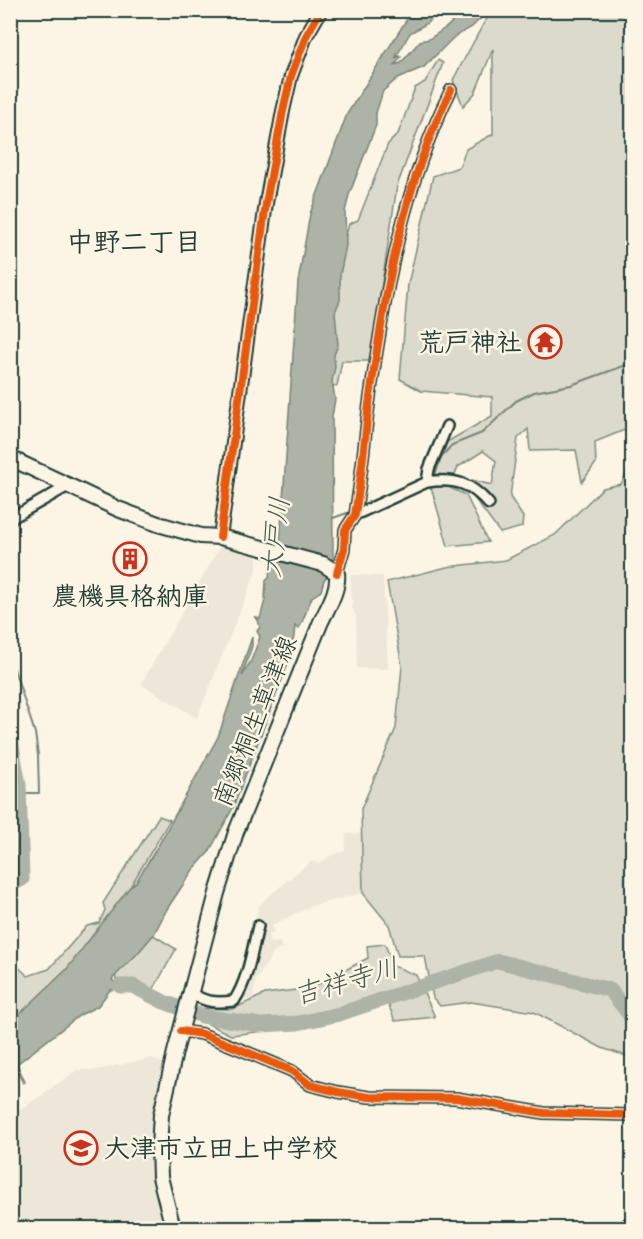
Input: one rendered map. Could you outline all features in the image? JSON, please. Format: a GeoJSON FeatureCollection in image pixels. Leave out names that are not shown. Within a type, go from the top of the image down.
{"type":"FeatureCollection","features":[{"type":"Feature","properties":{"kind":"main road"},"geometry":{"type":"LineString","coordinates":[[10,458],[118,509],[158,524],[201,536],[220,537],[259,547],[324,564],[334,570]]}},
{"type":"Feature","properties":{"kind":"main road","name":"南郷桐生草津線"},"geometry":{"type":"LineString","coordinates":[[173,1228],[160,1176],[159,1147],[161,1115],[181,1031],[236,832],[335,591],[338,582],[334,570]]}},
{"type":"Feature","properties":{"kind":"street"},"geometry":{"type":"LineString","coordinates":[[220,537],[266,203],[283,111],[298,56],[321,10]]}},
{"type":"Feature","properties":{"kind":"street"},"geometry":{"type":"LineString","coordinates":[[334,570],[344,549],[345,531],[356,512],[371,391],[401,222],[436,121],[452,90]]}},
{"type":"Feature","properties":{"kind":"street"},"geometry":{"type":"LineString","coordinates":[[427,482],[429,469],[447,426]]}},
{"type":"Feature","properties":{"kind":"street"},"geometry":{"type":"LineString","coordinates":[[356,512],[427,482],[462,483],[478,491],[489,504]]}},
{"type":"Feature","properties":{"kind":"street"},"geometry":{"type":"LineString","coordinates":[[10,519],[68,486]]}},
{"type":"Feature","properties":{"kind":"street"},"geometry":{"type":"LineString","coordinates":[[190,995],[203,1001],[218,1003],[234,1001],[239,995],[258,926]]}},
{"type":"Feature","properties":{"kind":"street"},"geometry":{"type":"LineString","coordinates":[[181,1031],[202,1034],[292,1071],[310,1084],[338,1092],[369,1097],[456,1098],[544,1113],[633,1115]]}},
{"type":"Feature","properties":{"kind":"street"},"geometry":{"type":"LineString","coordinates":[[623,1228],[633,1220]]}},
{"type":"Feature","properties":{"kind":"shaded area"},"geometry":{"type":"Polygon","coordinates":[[[412,11],[441,11],[426,24],[410,33],[397,55],[401,57],[395,65],[401,63],[420,41],[429,39],[448,26],[463,11],[488,11],[472,27],[454,37],[424,67],[398,78],[383,91],[376,113],[376,125],[349,195],[345,212],[346,245],[340,275],[340,300],[335,312],[338,345],[334,355],[335,367],[332,381],[335,399],[332,417],[333,558],[330,573],[324,580],[321,591],[312,597],[301,625],[298,629],[295,626],[292,653],[233,808],[209,852],[192,871],[154,934],[112,979],[114,982],[134,985],[143,990],[129,988],[110,990],[98,1006],[80,1015],[17,1064],[25,1082],[23,1083],[15,1067],[11,1067],[11,1022],[66,970],[136,882],[218,737],[252,637],[252,646],[242,676],[251,661],[260,637],[257,631],[260,627],[258,620],[254,616],[260,619],[271,558],[280,543],[298,282],[310,214],[347,114],[412,11]]]}},
{"type":"Feature","properties":{"kind":"shaded area"},"geometry":{"type":"Polygon","coordinates":[[[494,11],[632,11],[632,427],[595,442],[596,463],[582,482],[576,450],[530,451],[528,429],[518,438],[510,497],[523,517],[522,527],[500,533],[474,498],[472,480],[492,485],[496,461],[483,451],[458,467],[450,488],[466,495],[488,542],[448,546],[431,487],[447,442],[492,416],[492,397],[421,391],[400,379],[408,284],[433,176],[459,167],[466,149],[493,134],[493,49],[475,93],[463,106],[453,80],[485,21],[494,11]]]}},
{"type":"Feature","properties":{"kind":"shaded area"},"geometry":{"type":"Polygon","coordinates":[[[438,60],[443,63],[397,186],[370,361],[342,361],[337,386],[328,386],[339,260],[349,224],[358,220],[388,144],[398,134],[415,88],[425,82],[438,60]]]}},
{"type":"Feature","properties":{"kind":"shaded area"},"geometry":{"type":"Polygon","coordinates":[[[632,462],[632,1058],[602,1048],[534,1012],[471,1002],[440,1006],[433,998],[425,956],[398,956],[389,925],[363,893],[361,809],[396,728],[402,666],[387,582],[447,567],[506,560],[555,535],[603,488],[621,484],[632,462]]]}},
{"type":"Feature","properties":{"kind":"shaded area"},"geometry":{"type":"Polygon","coordinates":[[[222,543],[257,553],[257,569],[197,718],[141,684],[222,543]]]}},
{"type":"Feature","properties":{"kind":"shaded area"},"geometry":{"type":"Polygon","coordinates":[[[351,575],[383,576],[388,669],[357,668],[356,616],[352,608],[351,575]]]}},
{"type":"Feature","properties":{"kind":"shaded area"},"geometry":{"type":"Polygon","coordinates":[[[159,816],[170,820],[117,909],[69,971],[11,1026],[11,959],[14,955],[14,963],[28,976],[49,969],[87,926],[99,923],[105,910],[103,903],[159,816]]]}},
{"type":"Feature","properties":{"kind":"shaded area"},"geometry":{"type":"Polygon","coordinates":[[[366,833],[366,892],[311,906],[272,925],[274,932],[268,935],[270,943],[280,942],[282,949],[275,951],[256,980],[252,1000],[236,998],[255,929],[258,908],[263,901],[311,861],[319,864],[332,855],[345,851],[346,834],[366,833]]]}},
{"type":"Feature","properties":{"kind":"shaded area"},"geometry":{"type":"Polygon","coordinates":[[[150,933],[176,949],[153,990],[138,991],[116,980],[115,969],[150,933]]]}},
{"type":"Feature","properties":{"kind":"shaded area"},"geometry":{"type":"Polygon","coordinates":[[[385,944],[393,966],[416,975],[435,1017],[395,1021],[384,994],[299,1027],[231,1035],[204,1022],[204,1008],[233,1009],[265,994],[311,988],[368,958],[367,946],[385,944]]]}},
{"type":"Feature","properties":{"kind":"shaded area","name":"大津市立田上中学校"},"geometry":{"type":"Polygon","coordinates":[[[152,1058],[167,1066],[154,1119],[151,1176],[163,1228],[11,1228],[10,1117],[77,1070],[96,1070],[152,1058]]]}},
{"type":"Feature","properties":{"kind":"waterway"},"geometry":{"type":"LineString","coordinates":[[434,475],[441,457],[452,445],[482,433],[516,401],[534,392],[571,385],[632,363]]}},
{"type":"Feature","properties":{"kind":"waterway"},"geometry":{"type":"LineString","coordinates":[[333,518],[353,511]]}},
{"type":"Feature","properties":{"kind":"waterway"},"geometry":{"type":"LineString","coordinates":[[10,657],[35,733],[38,755],[39,793],[26,793],[20,796]]}},
{"type":"Feature","properties":{"kind":"waterway"},"geometry":{"type":"LineString","coordinates":[[10,735],[19,785],[22,879],[10,885]]}},
{"type":"Feature","properties":{"kind":"waterway","name":"吉祥寺川"},"geometry":{"type":"LineString","coordinates":[[120,986],[133,986],[164,1002],[202,1016],[261,1025],[298,1023],[339,1014],[498,961],[610,990],[632,1018]]}},
{"type":"Feature","properties":{"kind":"cycle path"},"geometry":{"type":"LineString","coordinates":[[220,537],[266,203],[283,111],[291,76],[306,36],[321,10]]}},
{"type":"Feature","properties":{"kind":"cycle path"},"geometry":{"type":"LineString","coordinates":[[337,573],[344,549],[345,530],[355,515],[377,351],[399,236],[421,162],[451,90]]}},
{"type":"Feature","properties":{"kind":"cycle path"},"geometry":{"type":"LineString","coordinates":[[181,1031],[202,1034],[292,1071],[310,1085],[338,1092],[369,1097],[456,1098],[544,1113],[632,1115]]}},
{"type":"Feature","properties":{"kind":"place","name":"荒戸神社"},"geometry":{"type":"Point","coordinates":[545,342]}},
{"type":"Feature","properties":{"kind":"place","name":"農機具格納庫"},"geometry":{"type":"Point","coordinates":[130,559]}},
{"type":"Feature","properties":{"kind":"place","name":"大津市立田上中学校"},"geometry":{"type":"Point","coordinates":[81,1148]}},
{"type":"Feature","properties":{"kind":"district","name":"中野二丁目"},"geometry":{"type":"Point","coordinates":[134,242]}},
{"type":"Feature","properties":{"kind":"water label","name":"大戸川"},"geometry":{"type":"Point","coordinates":[275,537]}}]}
